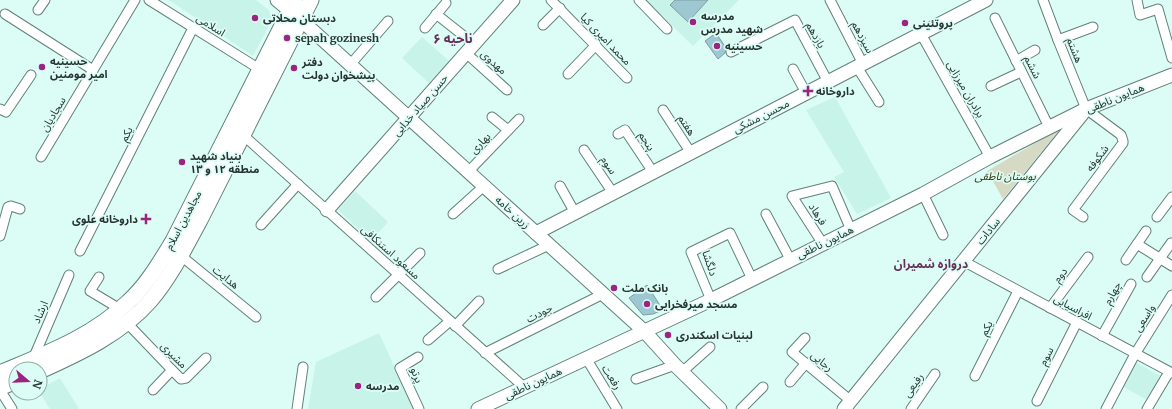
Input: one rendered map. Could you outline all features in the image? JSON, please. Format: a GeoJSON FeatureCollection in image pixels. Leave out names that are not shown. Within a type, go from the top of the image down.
{"type":"FeatureCollection","features":[{"type":"Feature","properties":{"kind":"main road","name":"زرین خامه"},"geometry":{"type":"LineString","coordinates":[[277,0],[295,10],[350,65],[644,331],[678,368],[720,409]]}},
{"type":"Feature","properties":{"kind":"main road","name":"مجاهدین اسلام"},"geometry":{"type":"LineString","coordinates":[[43,361],[120,309],[129,301],[155,270],[173,240],[261,70],[295,10],[311,0]]}},
{"type":"Feature","properties":{"kind":"main road","name":"حسن صیاد خدایی"},"geometry":{"type":"LineString","coordinates":[[327,210],[513,0]]}},
{"type":"Feature","properties":{"kind":"main road","name":"محسن مشکی"},"geometry":{"type":"LineString","coordinates":[[536,233],[986,0]]}},
{"type":"Feature","properties":{"kind":"main road","name":"مجاهدین اسلام"},"geometry":{"type":"LineString","coordinates":[[48,361],[99,342],[127,323],[152,299],[180,255],[243,134],[295,10]]}},
{"type":"Feature","properties":{"kind":"main road","name":"همایون ناطقی"},"geometry":{"type":"LineString","coordinates":[[478,409],[497,405],[524,387],[711,300],[790,259],[923,194],[990,157],[1086,109],[1172,75]]}},
{"type":"Feature","properties":{"kind":"main road","name":"سادات"},"geometry":{"type":"LineString","coordinates":[[848,405],[1086,109]]}},
{"type":"Feature","properties":{"kind":"street"},"geometry":{"type":"LineString","coordinates":[[38,10],[45,0]]}},
{"type":"Feature","properties":{"kind":"street","name":"سجادیان"},"geometry":{"type":"LineString","coordinates":[[41,157],[135,0]]}},
{"type":"Feature","properties":{"kind":"street","name":"اسلامی"},"geometry":{"type":"LineString","coordinates":[[149,0],[261,70]]}},
{"type":"Feature","properties":{"kind":"street"},"geometry":{"type":"LineString","coordinates":[[639,0],[667,29]]}},
{"type":"Feature","properties":{"kind":"street","name":"سیزدهم"},"geometry":{"type":"LineString","coordinates":[[830,0],[860,65]]}},
{"type":"Feature","properties":{"kind":"street","name":"هشتم"},"geometry":{"type":"LineString","coordinates":[[1043,0],[1086,109]]}},
{"type":"Feature","properties":{"kind":"street"},"geometry":{"type":"LineString","coordinates":[[1136,0],[1140,15],[1158,9],[1172,58]]}},
{"type":"Feature","properties":{"kind":"street"},"geometry":{"type":"LineString","coordinates":[[424,28],[446,3]]}},
{"type":"Feature","properties":{"kind":"street"},"geometry":{"type":"LineString","coordinates":[[543,25],[556,3]]}},
{"type":"Feature","properties":{"kind":"street","name":"محمد امیری کیا"},"geometry":{"type":"LineString","coordinates":[[556,3],[628,78]]}},
{"type":"Feature","properties":{"kind":"street"},"geometry":{"type":"LineString","coordinates":[[5,14],[93,70]]}},
{"type":"Feature","properties":{"kind":"street","name":"مهدوی"},"geometry":{"type":"LineString","coordinates":[[436,14],[507,90]]}},
{"type":"Feature","properties":{"kind":"street","name":"ششم"},"geometry":{"type":"LineString","coordinates":[[995,18],[1049,127]]}},
{"type":"Feature","properties":{"kind":"street","name":"یازدهم"},"geometry":{"type":"LineString","coordinates":[[731,52],[794,20],[828,82]]}},
{"type":"Feature","properties":{"kind":"street"},"geometry":{"type":"LineString","coordinates":[[350,65],[388,21]]}},
{"type":"Feature","properties":{"kind":"street"},"geometry":{"type":"LineString","coordinates":[[1058,40],[1093,27]]}},
{"type":"Feature","properties":{"kind":"street","name":"یکم"},"geometry":{"type":"LineString","coordinates":[[80,251],[193,28]]}},
{"type":"Feature","properties":{"kind":"street","name":"برادران میرزایی"},"geometry":{"type":"LineString","coordinates":[[921,34],[990,157]]}},
{"type":"Feature","properties":{"kind":"street"},"geometry":{"type":"LineString","coordinates":[[568,74],[596,45]]}},
{"type":"Feature","properties":{"kind":"street"},"geometry":{"type":"LineString","coordinates":[[1016,61],[1036,50]]}},
{"type":"Feature","properties":{"kind":"street"},"geometry":{"type":"LineString","coordinates":[[860,65],[879,102]]}},
{"type":"Feature","properties":{"kind":"street"},"geometry":{"type":"LineString","coordinates":[[793,69],[806,94]]}},
{"type":"Feature","properties":{"kind":"street"},"geometry":{"type":"LineString","coordinates":[[991,86],[1021,72]]}},
{"type":"Feature","properties":{"kind":"street"},"geometry":{"type":"LineString","coordinates":[[0,109],[6,112],[31,75]]}},
{"type":"Feature","properties":{"kind":"street","name":"شکوفه"},"geometry":{"type":"LineString","coordinates":[[1083,217],[1073,210],[1123,143],[1121,135],[1086,109]]}},
{"type":"Feature","properties":{"kind":"street","name":"هفتم"},"geometry":{"type":"LineString","coordinates":[[663,110],[691,153]]}},
{"type":"Feature","properties":{"kind":"street","name":"بهاری"},"geometry":{"type":"LineString","coordinates":[[492,117],[508,130]]}},
{"type":"Feature","properties":{"kind":"street","name":"بهاری"},"geometry":{"type":"LineString","coordinates":[[468,172],[519,119]]}},
{"type":"Feature","properties":{"kind":"street","name":"پنجم"},"geometry":{"type":"LineString","coordinates":[[618,134],[625,130],[653,172]]}},
{"type":"Feature","properties":{"kind":"street","name":"مسعود استنکافی"},"geometry":{"type":"LineString","coordinates":[[243,134],[524,387]]}},
{"type":"Feature","properties":{"kind":"street","name":"سوم"},"geometry":{"type":"LineString","coordinates":[[584,150],[613,193]]}},
{"type":"Feature","properties":{"kind":"street"},"geometry":{"type":"LineString","coordinates":[[261,225],[298,184]]}},
{"type":"Feature","properties":{"kind":"street"},"geometry":{"type":"LineString","coordinates":[[453,214],[484,186]]}},
{"type":"Feature","properties":{"kind":"street"},"geometry":{"type":"LineString","coordinates":[[560,186],[575,213]]}},
{"type":"Feature","properties":{"kind":"street","name":"فرهاد"},"geometry":{"type":"LineString","coordinates":[[823,244],[792,196],[832,186],[851,230]]}},
{"type":"Feature","properties":{"kind":"street"},"geometry":{"type":"LineString","coordinates":[[923,194],[943,235]]}},
{"type":"Feature","properties":{"kind":"street"},"geometry":{"type":"LineString","coordinates":[[1156,217],[1169,208],[1172,197]]}},
{"type":"Feature","properties":{"kind":"street"},"geometry":{"type":"LineString","coordinates":[[0,236],[8,207],[11,206],[20,210]]}},
{"type":"Feature","properties":{"kind":"street"},"geometry":{"type":"LineString","coordinates":[[766,214],[790,259]]}},
{"type":"Feature","properties":{"kind":"street"},"geometry":{"type":"LineString","coordinates":[[1126,260],[1146,231]]}},
{"type":"Feature","properties":{"kind":"street","name":"دلگشا"},"geometry":{"type":"LineString","coordinates":[[711,300],[691,252],[730,233],[752,279]]}},
{"type":"Feature","properties":{"kind":"street"},"geometry":{"type":"LineString","coordinates":[[1147,277],[1171,243]]}},
{"type":"Feature","properties":{"kind":"street"},"geometry":{"type":"LineString","coordinates":[[1137,244],[1172,266]]}},
{"type":"Feature","properties":{"kind":"street"},"geometry":{"type":"LineString","coordinates":[[498,269],[549,245]]}},
{"type":"Feature","properties":{"kind":"street"},"geometry":{"type":"LineString","coordinates":[[376,297],[420,253]]}},
{"type":"Feature","properties":{"kind":"street","name":"هدایت"},"geometry":{"type":"LineString","coordinates":[[180,255],[256,317]]}},
{"type":"Feature","properties":{"kind":"street","name":"دوم"},"geometry":{"type":"LineString","coordinates":[[1050,308],[1088,257]]}},
{"type":"Feature","properties":{"kind":"street","name":"افراسیابی"},"geometry":{"type":"LineString","coordinates":[[963,261],[1171,372]]}},
{"type":"Feature","properties":{"kind":"street","name":"ارشاد"},"geometry":{"type":"LineString","coordinates":[[38,361],[69,275]]}},
{"type":"Feature","properties":{"kind":"street"},"geometry":{"type":"LineString","coordinates":[[99,277],[90,291],[120,309]]}},
{"type":"Feature","properties":{"kind":"street","name":"چهارم"},"geometry":{"type":"LineString","coordinates":[[1102,336],[1131,284]]}},
{"type":"Feature","properties":{"kind":"street","name":"یکم"},"geometry":{"type":"LineString","coordinates":[[975,376],[1018,291]]}},
{"type":"Feature","properties":{"kind":"street","name":"جودت"},"geometry":{"type":"LineString","coordinates":[[485,353],[603,294]]}},
{"type":"Feature","properties":{"kind":"street","name":"واسعی"},"geometry":{"type":"LineString","coordinates":[[1106,409],[1135,354],[1172,295]]}},
{"type":"Feature","properties":{"kind":"street"},"geometry":{"type":"LineString","coordinates":[[428,340],[479,301]]}},
{"type":"Feature","properties":{"kind":"street","name":"سوم"},"geometry":{"type":"LineString","coordinates":[[1036,401],[1077,322]]}},
{"type":"Feature","properties":{"kind":"street","name":"مشیری"},"geometry":{"type":"LineString","coordinates":[[127,323],[179,378],[186,378],[206,358]]}},
{"type":"Feature","properties":{"kind":"street","name":"رجایی"},"geometry":{"type":"LineString","coordinates":[[805,338],[792,352],[848,405]]}},
{"type":"Feature","properties":{"kind":"street"},"geometry":{"type":"LineString","coordinates":[[636,379],[678,368],[710,347]]}},
{"type":"Feature","properties":{"kind":"street","name":"پرتو"},"geometry":{"type":"LineString","coordinates":[[418,357],[400,368],[418,409]]}},
{"type":"Feature","properties":{"kind":"street","name":"رفعت"},"geometry":{"type":"LineString","coordinates":[[586,358],[617,409]]}},
{"type":"Feature","properties":{"kind":"street"},"geometry":{"type":"LineString","coordinates":[[790,382],[806,364]]}},
{"type":"Feature","properties":{"kind":"street"},"geometry":{"type":"LineString","coordinates":[[296,409],[303,367]]}},
{"type":"Feature","properties":{"kind":"street"},"geometry":{"type":"LineString","coordinates":[[153,390],[172,370]]}},
{"type":"Feature","properties":{"kind":"street"},"geometry":{"type":"LineString","coordinates":[[1147,409],[1171,372]]}},
{"type":"Feature","properties":{"kind":"street","name":"رفیعی"},"geometry":{"type":"LineString","coordinates":[[911,409],[935,374]]}},
{"type":"Feature","properties":{"kind":"street"},"geometry":{"type":"LineString","coordinates":[[741,409],[763,387]]}},
{"type":"Feature","properties":{"kind":"street"},"geometry":{"type":"LineString","coordinates":[[0,389],[12,409]]}},
{"type":"Feature","properties":{"kind":"shaded area"},"geometry":{"type":"Polygon","coordinates":[[[169,0],[256,0],[269,10],[272,20],[253,56],[169,0]]]}},
{"type":"Feature","properties":{"kind":"shaded area","name":"مدرسه شهید مدرس"},"geometry":{"type":"Polygon","coordinates":[[[646,0],[739,0],[693,46],[646,0]]]}},
{"type":"Feature","properties":{"kind":"shaded area"},"geometry":{"type":"Polygon","coordinates":[[[422,37],[449,61],[429,83],[402,58],[422,37]]]}},
{"type":"Feature","properties":{"kind":"shaded area"},"geometry":{"type":"Polygon","coordinates":[[[835,97],[891,198],[857,214],[834,177],[844,172],[806,110],[835,97]]]}},
{"type":"Feature","properties":{"kind":"shaded area"},"geometry":{"type":"Polygon","coordinates":[[[355,191],[388,222],[371,241],[338,210],[355,191]]]}},
{"type":"Feature","properties":{"kind":"shaded area","name":"مدرسه"},"geometry":{"type":"Polygon","coordinates":[[[379,333],[414,409],[308,409],[316,362],[379,333]]]}},
{"type":"Feature","properties":{"kind":"shaded area"},"geometry":{"type":"Polygon","coordinates":[[[1135,362],[1160,376],[1147,400],[1122,386],[1135,362]]]}},
{"type":"Feature","properties":{"kind":"shaded area"},"geometry":{"type":"Polygon","coordinates":[[[60,378],[79,409],[50,409],[45,401],[48,401],[48,385],[60,378]]]}},
{"type":"Feature","properties":{"kind":"green space","name":"بوستان ناطقی"},"geometry":{"type":"Polygon","coordinates":[[[1061,128],[1003,199],[987,171],[1061,128]]]}},
{"type":"Feature","properties":{"kind":"building"},"geometry":{"type":"Polygon","coordinates":[[[675,0],[708,0],[688,22],[670,5],[675,0]]]}},
{"type":"Feature","properties":{"kind":"building","name":"حسینیه"},"geometry":{"type":"Polygon","coordinates":[[[716,33],[726,48],[725,53],[718,59],[705,41],[716,33]]]}},
{"type":"Feature","properties":{"kind":"building","name":"مسجد میرفخرایی"},"geometry":{"type":"Polygon","coordinates":[[[647,285],[663,310],[653,314],[643,315],[629,298],[647,285]]]}},
{"type":"Feature","properties":{"kind":"place","name":"دبستان محلاتی"},"geometry":{"type":"Point","coordinates":[255,18]}},
{"type":"Feature","properties":{"kind":"place","name":"مدرسه شهید مدرس"},"geometry":{"type":"Point","coordinates":[693,22]}},
{"type":"Feature","properties":{"kind":"place","name":"پروتئینی"},"geometry":{"type":"Point","coordinates":[905,23]}},
{"type":"Feature","properties":{"kind":"place","name":"sepah gozinesh"},"geometry":{"type":"Point","coordinates":[287,38]}},
{"type":"Feature","properties":{"kind":"place","name":"حسینیه"},"geometry":{"type":"Point","coordinates":[717,46]}},
{"type":"Feature","properties":{"kind":"place","name":"حسینیه امیر مومنین"},"geometry":{"type":"Point","coordinates":[42,67]}},
{"type":"Feature","properties":{"kind":"place","name":"دفتر پیشخوان دولت"},"geometry":{"type":"Point","coordinates":[294,68]}},
{"type":"Feature","properties":{"kind":"place","name":"داروخانه"},"geometry":{"type":"Point","coordinates":[808,91]}},
{"type":"Feature","properties":{"kind":"place","name":"بنیاد شهید منطقه ۱۲ و ۱۳"},"geometry":{"type":"Point","coordinates":[182,162]}},
{"type":"Feature","properties":{"kind":"place","name":"داروخانه علوی"},"geometry":{"type":"Point","coordinates":[146,219]}},
{"type":"Feature","properties":{"kind":"place","name":"بانک ملت"},"geometry":{"type":"Point","coordinates":[614,288]}},
{"type":"Feature","properties":{"kind":"place","name":"مسجد میرفخرایی"},"geometry":{"type":"Point","coordinates":[647,304]}},
{"type":"Feature","properties":{"kind":"place","name":"لبنیات اسکندری"},"geometry":{"type":"Point","coordinates":[668,335]}},
{"type":"Feature","properties":{"kind":"place","name":"مدرسه"},"geometry":{"type":"Point","coordinates":[358,386]}},
{"type":"Feature","properties":{"kind":"district","name":"ناحیه ۶"},"geometry":{"type":"Point","coordinates":[453,38]}},
{"type":"Feature","properties":{"kind":"district","name":"دروازه شمیران"},"geometry":{"type":"Point","coordinates":[931,263]}}]}
